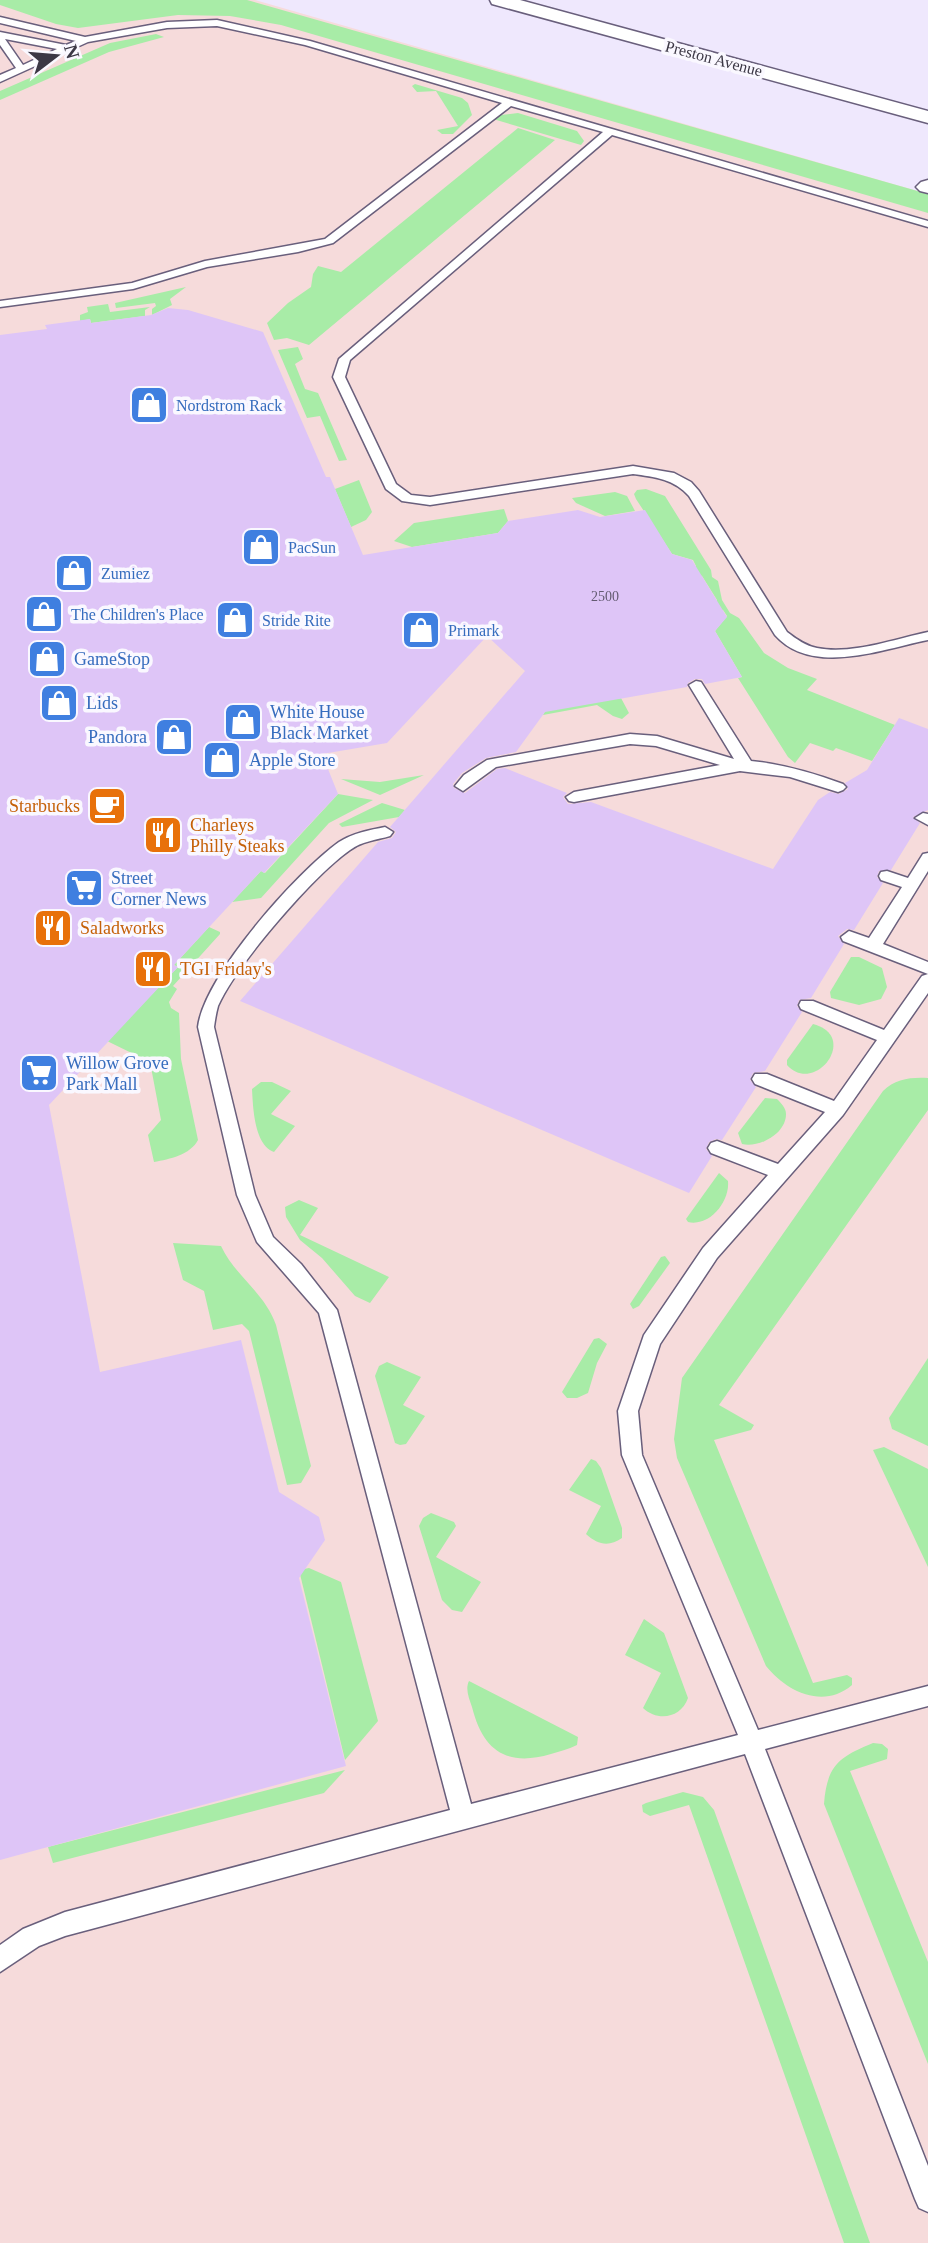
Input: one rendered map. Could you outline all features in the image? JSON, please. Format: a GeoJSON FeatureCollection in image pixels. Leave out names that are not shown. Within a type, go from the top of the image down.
{"type":"FeatureCollection","features":[{"type":"Feature","properties":{"kind":"street","name":"Preston Avenue"},"geometry":{"type":"LineString","coordinates":[[499,0],[928,117]]}},
{"type":"Feature","properties":{"kind":"lane"},"geometry":{"type":"LineString","coordinates":[[0,13],[13,22]]}},
{"type":"Feature","properties":{"kind":"lane"},"geometry":{"type":"LineString","coordinates":[[0,20],[85,40]]}},
{"type":"Feature","properties":{"kind":"lane"},"geometry":{"type":"LineString","coordinates":[[0,79],[85,40],[167,25],[217,23],[307,43],[928,223]]}},
{"type":"Feature","properties":{"kind":"lane"},"geometry":{"type":"LineString","coordinates":[[0,36],[65,48]]}},
{"type":"Feature","properties":{"kind":"lane"},"geometry":{"type":"LineString","coordinates":[[0,36],[21,69]]}},
{"type":"Feature","properties":{"kind":"lane"},"geometry":{"type":"LineString","coordinates":[[0,304],[133,286],[205,264],[298,249],[329,241],[510,102]]}},
{"type":"Feature","properties":{"kind":"lane"},"geometry":{"type":"LineString","coordinates":[[612,130],[345,359],[339,377],[391,486],[407,498],[430,501],[633,470],[669,476],[686,485],[694,494],[782,635],[798,647],[818,653],[842,652],[928,636]]}},
{"type":"Feature","properties":{"kind":"lane"},"geometry":{"type":"LineString","coordinates":[[696,685],[743,766]]}},
{"type":"Feature","properties":{"kind":"lane"},"geometry":{"type":"LineString","coordinates":[[463,786],[469,778],[492,763],[630,739],[657,741],[743,766]]}},
{"type":"Feature","properties":{"kind":"lane"},"geometry":{"type":"LineString","coordinates":[[575,797],[743,766],[799,773],[838,787]]}},
{"type":"Feature","properties":{"kind":"lane"},"geometry":{"type":"LineString","coordinates":[[385,832],[360,838],[344,847],[301,890],[221,984],[209,1008],[206,1027],[246,1195],[266,1242],[294,1269],[328,1310],[463,1817]]}},
{"type":"Feature","properties":{"kind":"lane"},"geometry":{"type":"LineString","coordinates":[[873,946],[928,858]]}},
{"type":"Feature","properties":{"kind":"lane"},"geometry":{"type":"LineString","coordinates":[[887,876],[911,884]]}},
{"type":"Feature","properties":{"kind":"lane"},"geometry":{"type":"LineString","coordinates":[[849,937],[928,968]]}},
{"type":"Feature","properties":{"kind":"lane"},"geometry":{"type":"LineString","coordinates":[[928,979],[837,1110],[710,1253],[651,1341],[628,1411],[632,1455],[752,1743],[928,2199]]}},
{"type":"Feature","properties":{"kind":"lane"},"geometry":{"type":"LineString","coordinates":[[807,1005],[888,1038]]}},
{"type":"Feature","properties":{"kind":"lane"},"geometry":{"type":"LineString","coordinates":[[761,1079],[837,1110]]}},
{"type":"Feature","properties":{"kind":"lane"},"geometry":{"type":"LineString","coordinates":[[718,1148],[782,1173]]}},
{"type":"Feature","properties":{"kind":"lane"},"geometry":{"type":"LineString","coordinates":[[0,1960],[31,1937],[65,1924],[928,1696]]}},
{"type":"Feature","properties":{"kind":"shaded area","name":"Willow Grove Park Mall"},"geometry":{"type":"Polygon","coordinates":[[[0,0],[255,0],[928,194],[928,2243],[0,2243],[0,0]]]}},
{"type":"Feature","properties":{"kind":"green space"},"geometry":{"type":"Polygon","coordinates":[[[0,0],[247,0],[928,194],[928,213],[281,25],[230,16],[178,15],[78,28],[56,24],[0,5],[0,0]]]}},
{"type":"Feature","properties":{"kind":"green space"},"geometry":{"type":"Polygon","coordinates":[[[156,34],[164,37],[109,52],[0,100],[0,91],[110,43],[156,34]]]}},
{"type":"Feature","properties":{"kind":"green space"},"geometry":{"type":"Polygon","coordinates":[[[415,84],[462,98],[468,103],[472,115],[453,134],[442,134],[437,130],[458,126],[436,91],[417,92],[412,86],[415,84]]]}},
{"type":"Feature","properties":{"kind":"green space"},"geometry":{"type":"Polygon","coordinates":[[[518,113],[577,131],[584,141],[581,145],[493,119],[518,113]]]}},
{"type":"Feature","properties":{"kind":"green space"},"geometry":{"type":"Polygon","coordinates":[[[518,128],[555,140],[309,345],[287,338],[274,340],[267,323],[288,303],[311,287],[313,274],[318,266],[341,272],[518,128]]]}},
{"type":"Feature","properties":{"kind":"green space"},"geometry":{"type":"Polygon","coordinates":[[[186,287],[170,299],[172,305],[152,315],[155,303],[116,308],[115,303],[186,287]]]}},
{"type":"Feature","properties":{"kind":"green space"},"geometry":{"type":"Polygon","coordinates":[[[108,304],[110,312],[150,307],[145,310],[145,316],[91,323],[90,319],[80,321],[80,315],[88,312],[87,307],[108,304]]]}},
{"type":"Feature","properties":{"kind":"green space"},"geometry":{"type":"Polygon","coordinates":[[[298,347],[303,359],[295,364],[305,389],[318,393],[347,460],[339,461],[320,416],[307,418],[278,350],[298,347]]]}},
{"type":"Feature","properties":{"kind":"green space"},"geometry":{"type":"Polygon","coordinates":[[[359,480],[372,512],[366,520],[351,527],[335,489],[359,480]]]}},
{"type":"Feature","properties":{"kind":"green space"},"geometry":{"type":"Polygon","coordinates":[[[646,489],[665,496],[711,570],[712,577],[718,581],[722,600],[730,613],[739,618],[764,653],[788,668],[817,679],[807,690],[895,725],[872,761],[836,748],[833,751],[810,743],[795,763],[788,757],[738,678],[742,677],[715,631],[727,616],[723,610],[712,607],[717,600],[702,576],[691,571],[696,566],[693,560],[672,554],[636,499],[634,494],[637,490],[646,489]]]}},
{"type":"Feature","properties":{"kind":"green space"},"geometry":{"type":"Polygon","coordinates":[[[615,492],[627,496],[635,511],[605,516],[576,503],[572,498],[615,492]]]}},
{"type":"Feature","properties":{"kind":"green space"},"geometry":{"type":"Polygon","coordinates":[[[504,509],[508,521],[498,533],[412,547],[394,541],[414,523],[504,509]]]}},
{"type":"Feature","properties":{"kind":"green space"},"geometry":{"type":"Polygon","coordinates":[[[621,698],[629,713],[622,719],[597,705],[543,715],[545,711],[621,698]]]}},
{"type":"Feature","properties":{"kind":"green space"},"geometry":{"type":"Polygon","coordinates":[[[424,775],[380,795],[341,779],[380,782],[424,775]]]}},
{"type":"Feature","properties":{"kind":"green space"},"geometry":{"type":"Polygon","coordinates":[[[338,794],[373,800],[329,823],[261,898],[232,902],[261,871],[265,873],[338,794]]]}},
{"type":"Feature","properties":{"kind":"green space"},"geometry":{"type":"Polygon","coordinates":[[[382,803],[405,810],[399,817],[342,827],[339,824],[382,803]]]}},
{"type":"Feature","properties":{"kind":"green space"},"geometry":{"type":"Polygon","coordinates":[[[209,927],[220,934],[173,986],[177,989],[169,1002],[171,1008],[179,1013],[181,1059],[198,1140],[185,1153],[154,1162],[148,1135],[161,1120],[150,1062],[107,1041],[178,967],[174,965],[209,927]]]}},
{"type":"Feature","properties":{"kind":"green space"},"geometry":{"type":"Polygon","coordinates":[[[851,957],[859,957],[882,968],[887,987],[881,999],[859,1005],[831,998],[830,992],[851,957]]]}},
{"type":"Feature","properties":{"kind":"green space"},"geometry":{"type":"Polygon","coordinates":[[[813,1024],[827,1030],[833,1040],[833,1050],[820,1069],[798,1073],[787,1065],[787,1060],[813,1024]]]}},
{"type":"Feature","properties":{"kind":"green space"},"geometry":{"type":"Polygon","coordinates":[[[928,1078],[928,1110],[719,1405],[754,1425],[751,1430],[714,1440],[813,1683],[847,1675],[852,1678],[852,1685],[841,1692],[817,1697],[794,1690],[766,1666],[677,1458],[674,1439],[682,1378],[883,1091],[904,1080],[928,1078]]]}},
{"type":"Feature","properties":{"kind":"green space"},"geometry":{"type":"Polygon","coordinates":[[[261,1082],[272,1082],[291,1091],[271,1114],[295,1126],[274,1152],[262,1142],[256,1125],[252,1089],[261,1082]]]}},
{"type":"Feature","properties":{"kind":"green space"},"geometry":{"type":"Polygon","coordinates":[[[765,1098],[777,1099],[782,1104],[786,1112],[782,1128],[763,1142],[742,1144],[738,1133],[765,1098]]]}},
{"type":"Feature","properties":{"kind":"green space"},"geometry":{"type":"Polygon","coordinates":[[[719,1173],[728,1181],[726,1197],[722,1204],[704,1221],[688,1222],[686,1219],[719,1173]]]}},
{"type":"Feature","properties":{"kind":"green space"},"geometry":{"type":"Polygon","coordinates":[[[299,1200],[318,1208],[300,1235],[389,1277],[370,1303],[355,1296],[322,1258],[300,1240],[286,1217],[285,1207],[299,1200]]]}},
{"type":"Feature","properties":{"kind":"green space"},"geometry":{"type":"Polygon","coordinates":[[[173,1243],[221,1246],[271,1314],[311,1466],[301,1483],[287,1485],[249,1331],[242,1324],[213,1330],[204,1291],[183,1280],[173,1243]]]}},
{"type":"Feature","properties":{"kind":"green space"},"geometry":{"type":"Polygon","coordinates":[[[665,1256],[670,1263],[639,1306],[633,1309],[630,1304],[661,1257],[665,1256]]]}},
{"type":"Feature","properties":{"kind":"green space"},"geometry":{"type":"Polygon","coordinates":[[[599,1338],[607,1344],[597,1363],[588,1393],[577,1398],[567,1398],[562,1392],[594,1339],[599,1338]]]}},
{"type":"Feature","properties":{"kind":"green space"},"geometry":{"type":"Polygon","coordinates":[[[928,1358],[928,1446],[892,1429],[889,1418],[928,1358]]]}},
{"type":"Feature","properties":{"kind":"green space"},"geometry":{"type":"Polygon","coordinates":[[[387,1362],[421,1377],[403,1405],[425,1416],[406,1444],[395,1443],[375,1376],[379,1366],[387,1362]]]}},
{"type":"Feature","properties":{"kind":"green space"},"geometry":{"type":"Polygon","coordinates":[[[884,1447],[928,1469],[928,1567],[873,1450],[884,1447]]]}},
{"type":"Feature","properties":{"kind":"green space"},"geometry":{"type":"Polygon","coordinates":[[[591,1459],[601,1468],[622,1528],[622,1538],[613,1543],[595,1541],[586,1534],[601,1506],[569,1490],[591,1459]]]}},
{"type":"Feature","properties":{"kind":"green space"},"geometry":{"type":"Polygon","coordinates":[[[431,1513],[454,1522],[456,1526],[436,1557],[481,1582],[462,1612],[452,1610],[442,1600],[419,1526],[423,1518],[431,1513]]]}},
{"type":"Feature","properties":{"kind":"green space"},"geometry":{"type":"Polygon","coordinates":[[[309,1568],[341,1582],[378,1721],[345,1760],[299,1570],[309,1568]]]}},
{"type":"Feature","properties":{"kind":"green space"},"geometry":{"type":"Polygon","coordinates":[[[644,1619],[664,1633],[688,1698],[675,1714],[655,1715],[643,1708],[661,1673],[625,1655],[644,1619]]]}},
{"type":"Feature","properties":{"kind":"green space"},"geometry":{"type":"Polygon","coordinates":[[[469,1681],[578,1737],[577,1745],[535,1758],[510,1756],[499,1752],[490,1745],[477,1722],[468,1694],[469,1681]]]}},
{"type":"Feature","properties":{"kind":"green space"},"geometry":{"type":"Polygon","coordinates":[[[873,1743],[882,1744],[888,1749],[887,1759],[850,1771],[928,1962],[928,2064],[824,1804],[828,1780],[837,1764],[851,1753],[873,1743]]]}},
{"type":"Feature","properties":{"kind":"green space"},"geometry":{"type":"Polygon","coordinates":[[[345,1770],[324,1793],[53,1863],[48,1847],[345,1770]]]}},
{"type":"Feature","properties":{"kind":"green space"},"geometry":{"type":"Polygon","coordinates":[[[683,1792],[703,1797],[714,1810],[870,2243],[844,2243],[689,1805],[650,1816],[643,1812],[642,1805],[646,1803],[683,1792]]]}},
{"type":"Feature","properties":{"kind":"building","name":"Willow Grove Park Mall"},"geometry":{"type":"Polygon","coordinates":[[[168,308],[188,310],[263,332],[363,555],[498,533],[508,521],[578,510],[600,517],[645,510],[672,554],[692,560],[727,617],[715,631],[742,677],[705,684],[702,679],[695,679],[688,683],[687,687],[545,712],[516,752],[486,758],[462,773],[453,784],[454,788],[465,793],[497,769],[505,768],[567,793],[563,797],[568,804],[591,802],[773,869],[818,800],[830,792],[839,794],[848,789],[845,783],[867,770],[899,718],[928,729],[928,810],[913,817],[920,823],[891,870],[879,871],[877,877],[883,883],[854,930],[847,929],[838,936],[844,944],[811,998],[799,1000],[797,1006],[802,1012],[765,1071],[753,1073],[750,1080],[756,1087],[722,1140],[709,1142],[706,1149],[712,1156],[689,1193],[240,1001],[378,842],[392,838],[396,832],[390,827],[525,671],[487,636],[387,743],[322,754],[338,794],[264,873],[261,871],[174,965],[178,967],[49,1105],[100,1372],[241,1340],[279,1492],[319,1517],[325,1540],[299,1578],[346,1766],[0,1860],[0,335],[47,329],[45,325],[90,319],[91,323],[151,315],[168,308]]]}},
{"type":"Feature","properties":{"kind":"place","name":"Nordstrom Rack"},"geometry":{"type":"Point","coordinates":[149,405]}},
{"type":"Feature","properties":{"kind":"place","name":"PacSun"},"geometry":{"type":"Point","coordinates":[261,547]}},
{"type":"Feature","properties":{"kind":"place","name":"Zumiez"},"geometry":{"type":"Point","coordinates":[74,573]}},
{"type":"Feature","properties":{"kind":"place","name":"The Children's Place"},"geometry":{"type":"Point","coordinates":[44,614]}},
{"type":"Feature","properties":{"kind":"place","name":"Stride Rite"},"geometry":{"type":"Point","coordinates":[235,620]}},
{"type":"Feature","properties":{"kind":"place","name":"Primark"},"geometry":{"type":"Point","coordinates":[421,630]}},
{"type":"Feature","properties":{"kind":"place","name":"GameStop"},"geometry":{"type":"Point","coordinates":[47,659]}},
{"type":"Feature","properties":{"kind":"place","name":"Lids"},"geometry":{"type":"Point","coordinates":[59,703]}},
{"type":"Feature","properties":{"kind":"place","name":"White House Black Market"},"geometry":{"type":"Point","coordinates":[243,722]}},
{"type":"Feature","properties":{"kind":"place","name":"Pandora"},"geometry":{"type":"Point","coordinates":[174,737]}},
{"type":"Feature","properties":{"kind":"place","name":"Apple Store"},"geometry":{"type":"Point","coordinates":[222,760]}},
{"type":"Feature","properties":{"kind":"place","name":"Starbucks"},"geometry":{"type":"Point","coordinates":[107,806]}},
{"type":"Feature","properties":{"kind":"place","name":"Charleys Philly Steaks"},"geometry":{"type":"Point","coordinates":[163,835]}},
{"type":"Feature","properties":{"kind":"place","name":"Street Corner News"},"geometry":{"type":"Point","coordinates":[84,888]}},
{"type":"Feature","properties":{"kind":"place","name":"Saladworks"},"geometry":{"type":"Point","coordinates":[53,928]}},
{"type":"Feature","properties":{"kind":"place","name":"TGI Friday's"},"geometry":{"type":"Point","coordinates":[153,969]}},
{"type":"Feature","properties":{"kind":"place","name":"Willow Grove Park Mall"},"geometry":{"type":"Point","coordinates":[39,1073]}}]}
